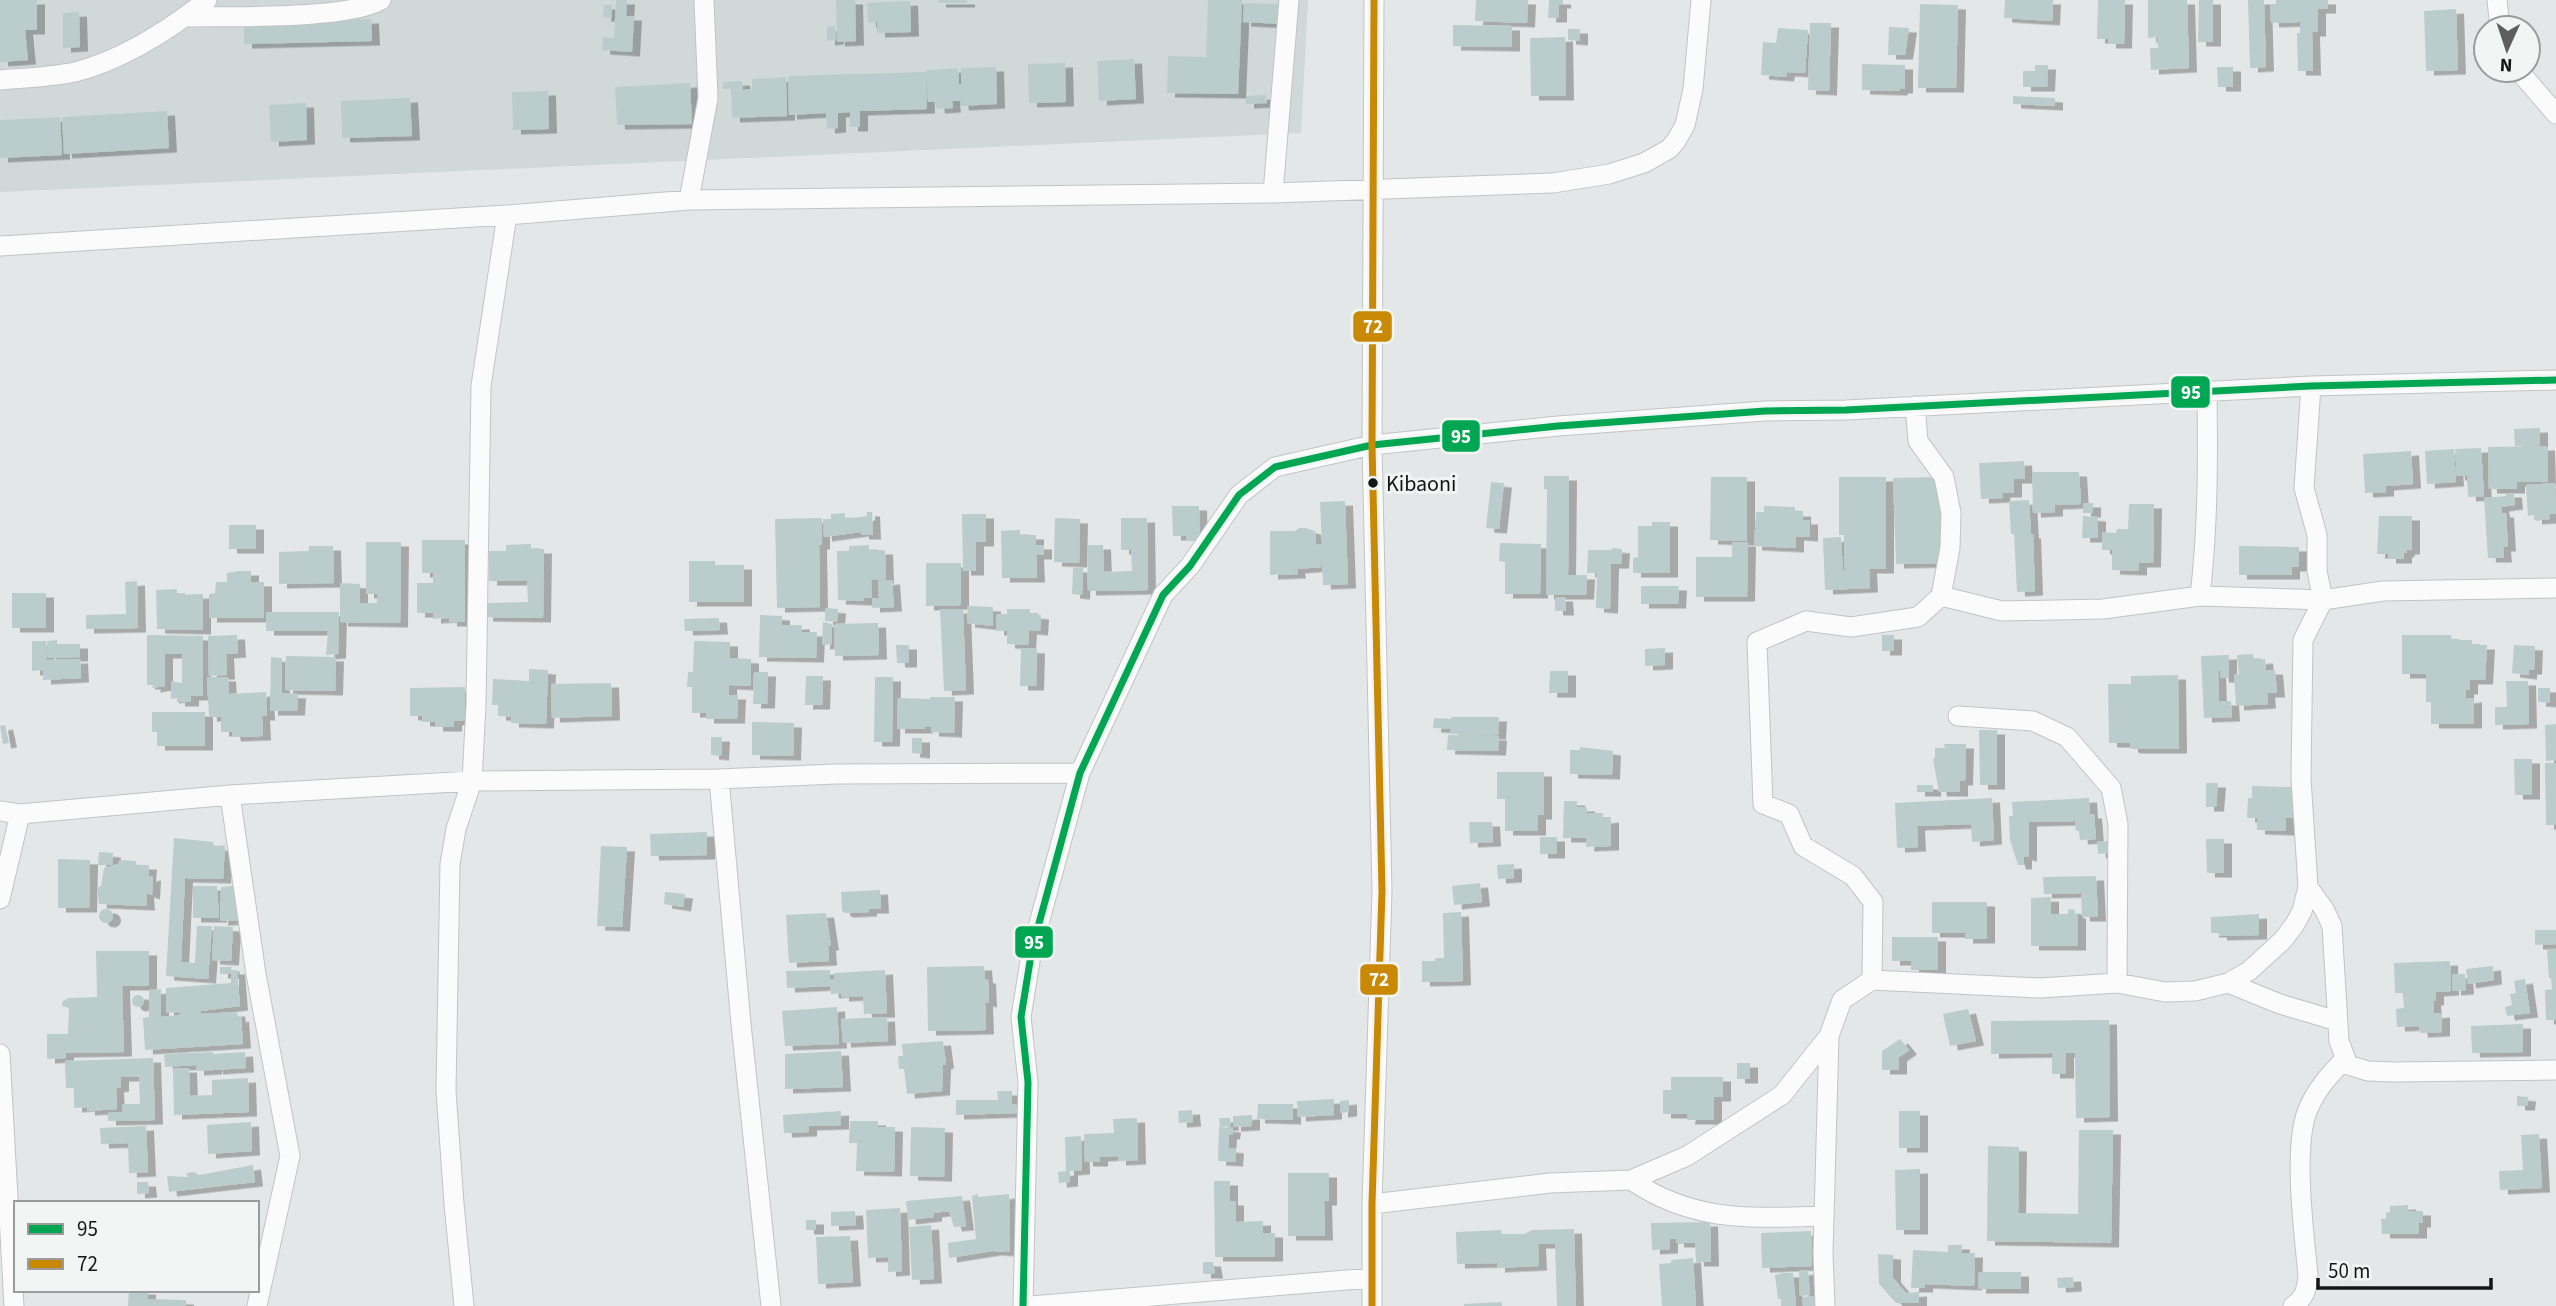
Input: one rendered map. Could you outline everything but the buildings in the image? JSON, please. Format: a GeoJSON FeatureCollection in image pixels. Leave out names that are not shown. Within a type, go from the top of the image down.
{"type":"FeatureCollection","features":[{"type":"Feature","properties":{"kind":"street"},"geometry":{"type":"LineString","coordinates":[[0,80],[54,75],[90,67],[151,39],[206,0]]}},
{"type":"Feature","properties":{"kind":"street"},"geometry":{"type":"LineString","coordinates":[[184,17],[327,12],[364,7],[381,0]]}},
{"type":"Feature","properties":{"kind":"street"},"geometry":{"type":"LineString","coordinates":[[689,201],[708,98],[704,0]]}},
{"type":"Feature","properties":{"kind":"street"},"geometry":{"type":"LineString","coordinates":[[1273,193],[1289,0]]}},
{"type":"Feature","properties":{"kind":"street"},"geometry":{"type":"LineString","coordinates":[[1372,1306],[1372,1204],[1382,891],[1372,445],[1374,0]]}},
{"type":"Feature","properties":{"kind":"street"},"geometry":{"type":"LineString","coordinates":[[0,246],[507,215],[689,201],[1273,193],[1553,183],[1609,174],[1644,163],[1669,149],[1685,125],[1693,89],[1701,0]]}},
{"type":"Feature","properties":{"kind":"street"},"geometry":{"type":"LineString","coordinates":[[2530,84],[2556,114]]}},
{"type":"Feature","properties":{"kind":"street"},"geometry":{"type":"LineString","coordinates":[[464,1306],[446,1077],[450,864],[456,829],[472,781],[476,705],[481,386],[507,215]]}},
{"type":"Feature","properties":{"kind":"street"},"geometry":{"type":"LineString","coordinates":[[1023,1306],[1028,1082],[1021,1017],[1032,949],[1080,773],[1163,595],[1190,566],[1238,495],[1275,467],[1372,445],[1558,426],[1765,411],[1915,407],[2311,386],[2556,380]]}},
{"type":"Feature","properties":{"kind":"street"},"geometry":{"type":"LineString","coordinates":[[1372,1204],[1550,1183],[1631,1180],[1687,1156],[1782,1095],[1829,1035],[1842,1000],[1872,980],[2040,988],[2116,983],[2165,992],[2195,991],[2228,983],[2249,971],[2283,940],[2298,918],[2308,887],[2301,778],[2303,640],[2323,600],[2317,571],[2317,535],[2304,488],[2311,386]]}},
{"type":"Feature","properties":{"kind":"street"},"geometry":{"type":"LineString","coordinates":[[2200,597],[2206,547],[2207,391]]}},
{"type":"Feature","properties":{"kind":"street"},"geometry":{"type":"LineString","coordinates":[[1872,980],[1873,902],[1853,876],[1803,846],[1789,814],[1763,804],[1757,642],[1806,621],[1852,627],[1918,617],[1941,596],[1950,548],[1951,513],[1944,477],[1917,441],[1915,407]]}},
{"type":"Feature","properties":{"kind":"street"},"geometry":{"type":"LineString","coordinates":[[1941,596],[2002,611],[2103,609],[2200,597],[2323,600],[2382,591],[2556,588]]}},
{"type":"Feature","properties":{"kind":"street"},"geometry":{"type":"LineString","coordinates":[[1958,716],[2033,721],[2067,737],[2111,788],[2118,824],[2116,983]]}},
{"type":"Feature","properties":{"kind":"street"},"geometry":{"type":"LineString","coordinates":[[0,811],[20,814],[230,796],[472,781],[719,779],[835,774],[1080,773]]}},
{"type":"Feature","properties":{"kind":"street"},"geometry":{"type":"LineString","coordinates":[[719,779],[741,1024],[771,1306]]}},
{"type":"Feature","properties":{"kind":"street"},"geometry":{"type":"LineString","coordinates":[[230,796],[256,974],[290,1156],[257,1306]]}},
{"type":"Feature","properties":{"kind":"street"},"geometry":{"type":"LineString","coordinates":[[0,899],[20,814]]}},
{"type":"Feature","properties":{"kind":"street"},"geometry":{"type":"LineString","coordinates":[[2308,887],[2325,909],[2332,926],[2339,1041],[2350,1066],[2368,1071],[2556,1070]]}},
{"type":"Feature","properties":{"kind":"street"},"geometry":{"type":"LineString","coordinates":[[2228,983],[2280,1004],[2337,1021]]}},
{"type":"Feature","properties":{"kind":"street"},"geometry":{"type":"LineString","coordinates":[[1825,1306],[1824,1216],[1829,1035]]}},
{"type":"Feature","properties":{"kind":"street"},"geometry":{"type":"LineString","coordinates":[[0,1054],[14,1289]]}},
{"type":"Feature","properties":{"kind":"street"},"geometry":{"type":"LineString","coordinates":[[2293,1306],[2306,1292],[2308,1275],[2301,1170],[2302,1129],[2316,1093],[2345,1059]]}},
{"type":"Feature","properties":{"kind":"street"},"geometry":{"type":"LineString","coordinates":[[1631,1180],[1656,1196],[1718,1215],[1824,1216]]}},
{"type":"Feature","properties":{"kind":"street"},"geometry":{"type":"LineString","coordinates":[[1031,1306],[1371,1278]]}},
{"type":"Feature","properties":{"kind":"shaded area"},"geometry":{"type":"Polygon","coordinates":[[[0,0],[1308,0],[1301,133],[0,192],[0,0]]]}},
{"type":"Feature","properties":{"kind":"transit line","name":"72"},"geometry":{"type":"LineString","coordinates":[[1372,1306],[1372,1204],[1382,891],[1372,445],[1374,0]]}},
{"type":"Feature","properties":{"kind":"transit line","name":"95"},"geometry":{"type":"LineString","coordinates":[[1023,1306],[1028,1082],[1021,1017],[1032,949],[1080,773],[1163,595],[1190,566],[1239,495],[1275,467],[1372,445],[1558,426],[1765,411],[1846,410],[2311,386],[2556,380]]}},
{"type":"Feature","properties":{"kind":"place","name":"Kibaoni"},"geometry":{"type":"Point","coordinates":[1373,483]}}]}
